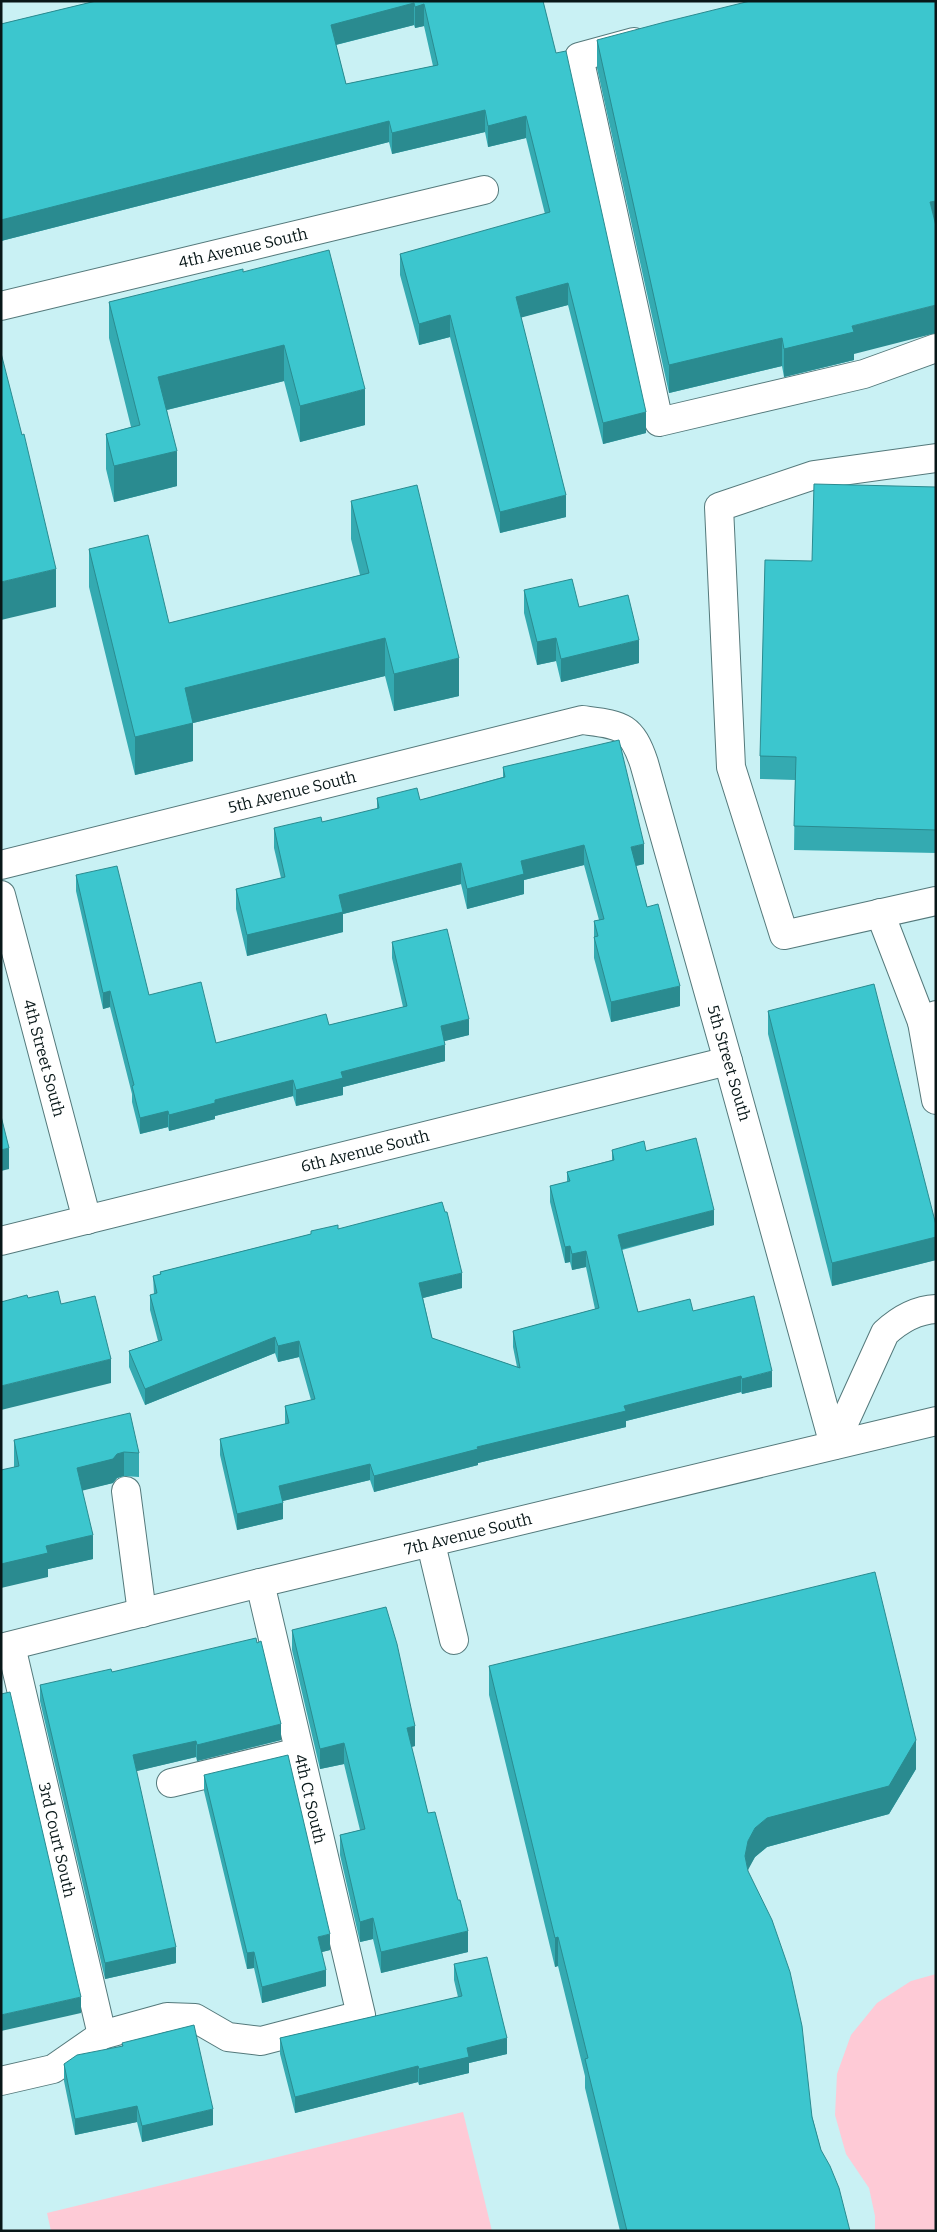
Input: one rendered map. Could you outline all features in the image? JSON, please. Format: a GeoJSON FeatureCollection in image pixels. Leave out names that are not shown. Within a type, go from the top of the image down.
{"type":"FeatureCollection","features":[{"type":"Feature","properties":{"kind":"street"},"geometry":{"type":"LineString","coordinates":[[654,36],[579,57],[659,422],[864,374],[936,348]]}},
{"type":"Feature","properties":{"kind":"street","name":"4th Avenue South"},"geometry":{"type":"LineString","coordinates":[[1,306],[484,190]]}},
{"type":"Feature","properties":{"kind":"street"},"geometry":{"type":"LineString","coordinates":[[936,458],[814,474],[718,507],[731,767],[784,935],[936,901]]}},
{"type":"Feature","properties":{"kind":"street","name":"5th Avenue South"},"geometry":{"type":"LineString","coordinates":[[1,865],[582,720]]}},
{"type":"Feature","properties":{"kind":"street","name":"5th Street South"},"geometry":{"type":"LineString","coordinates":[[582,720],[618,724],[637,742],[834,1445]]}},
{"type":"Feature","properties":{"kind":"street","name":"4th Street South"},"geometry":{"type":"LineString","coordinates":[[1,896],[86,1220]]}},
{"type":"Feature","properties":{"kind":"street"},"geometry":{"type":"LineString","coordinates":[[880,913],[929,1018],[936,1100]]}},
{"type":"Feature","properties":{"kind":"street","name":"6th Avenue South"},"geometry":{"type":"LineString","coordinates":[[1,1241],[728,1062]]}},
{"type":"Feature","properties":{"kind":"street"},"geometry":{"type":"LineString","coordinates":[[834,1445],[885,1333],[898,1321],[936,1309]]}},
{"type":"Feature","properties":{"kind":"street","name":"7th Avenue South"},"geometry":{"type":"LineString","coordinates":[[6,1647],[936,1421]]}},
{"type":"Feature","properties":{"kind":"street"},"geometry":{"type":"LineString","coordinates":[[126,1491],[142,1613]]}},
{"type":"Feature","properties":{"kind":"street"},"geometry":{"type":"LineString","coordinates":[[431,1544],[454,1640]]}},
{"type":"Feature","properties":{"kind":"street","name":"4th Ct South"},"geometry":{"type":"LineString","coordinates":[[102,2034],[168,2017],[195,2018],[228,2037],[262,2041],[361,2015],[260,1584]]}},
{"type":"Feature","properties":{"kind":"street","name":"3rd Court South"},"geometry":{"type":"LineString","coordinates":[[6,1647],[102,2034]]}},
{"type":"Feature","properties":{"kind":"street"},"geometry":{"type":"LineString","coordinates":[[171,1783],[299,1752]]}},
{"type":"Feature","properties":{"kind":"street"},"geometry":{"type":"LineString","coordinates":[[1,2081],[53,2069],[102,2034]]}},
{"type":"Feature","properties":{"kind":"shaded area"},"geometry":{"type":"Polygon","coordinates":[[[936,1974],[936,2231],[875,2231],[875,2216],[869,2188],[846,2154],[835,2115],[837,2074],[851,2035],[877,2003],[911,1981],[936,1974]]]}},
{"type":"Feature","properties":{"kind":"shaded area"},"geometry":{"type":"Polygon","coordinates":[[[463,2112],[492,2231],[51,2231],[47,2213],[463,2112]]]}},
{"type":"Feature","properties":{"kind":"building"},"geometry":{"type":"Polygon","coordinates":[[[96,1],[543,1],[556,53],[566,51],[646,412],[603,423],[568,283],[516,297],[566,495],[500,512],[450,315],[419,324],[400,254],[550,212],[526,116],[488,126],[485,110],[392,133],[389,121],[1,220],[1,24],[96,1]],[[414,3],[331,25],[346,84],[438,65],[424,4],[415,7],[414,3]]]}},
{"type":"Feature","properties":{"kind":"building"},"geometry":{"type":"Polygon","coordinates":[[[750,1],[936,1],[936,201],[930,202],[936,226],[936,305],[852,326],[854,332],[784,349],[782,338],[669,365],[597,40],[750,1]]]}},
{"type":"Feature","properties":{"kind":"building"},"geometry":{"type":"Polygon","coordinates":[[[329,250],[365,389],[300,406],[284,345],[158,377],[177,451],[114,466],[106,434],[140,425],[109,302],[243,269],[243,272],[329,250]]]}},
{"type":"Feature","properties":{"kind":"building"},"geometry":{"type":"Polygon","coordinates":[[[1,353],[22,435],[24,434],[56,569],[1,582],[1,353]]]}},
{"type":"Feature","properties":{"kind":"building"},"geometry":{"type":"Polygon","coordinates":[[[814,484],[936,487],[936,830],[794,826],[796,757],[760,756],[765,560],[812,561],[814,484]]]}},
{"type":"Feature","properties":{"kind":"building"},"geometry":{"type":"Polygon","coordinates":[[[417,485],[459,658],[394,674],[385,638],[185,688],[193,723],[135,737],[89,549],[148,535],[169,623],[369,573],[351,501],[417,485]]]}},
{"type":"Feature","properties":{"kind":"building"},"geometry":{"type":"Polygon","coordinates":[[[572,579],[579,607],[628,595],[639,640],[561,659],[556,638],[537,642],[524,590],[572,579]]]}},
{"type":"Feature","properties":{"kind":"building"},"geometry":{"type":"Polygon","coordinates":[[[619,740],[644,844],[631,847],[647,907],[658,904],[680,986],[611,1002],[594,937],[598,936],[594,921],[604,919],[584,845],[521,861],[524,874],[467,889],[461,863],[339,895],[343,912],[247,935],[236,889],[285,877],[274,828],[321,817],[322,822],[379,808],[377,798],[417,788],[420,800],[505,777],[503,767],[619,740]]]}},
{"type":"Feature","properties":{"kind":"building"},"geometry":{"type":"Polygon","coordinates":[[[117,866],[149,995],[201,982],[216,1043],[326,1014],[329,1025],[407,1006],[392,942],[447,929],[469,1019],[441,1026],[445,1045],[341,1072],[343,1078],[296,1090],[293,1080],[215,1100],[215,1103],[169,1115],[168,1111],[140,1118],[132,1086],[134,1085],[110,991],[103,993],[76,875],[117,866]]]}},
{"type":"Feature","properties":{"kind":"building"},"geometry":{"type":"Polygon","coordinates":[[[874,984],[936,1225],[936,1237],[832,1263],[768,1011],[874,984]]]}},
{"type":"Feature","properties":{"kind":"building"},"geometry":{"type":"Polygon","coordinates":[[[1,1116],[9,1148],[1,1150],[1,1116]]]}},
{"type":"Feature","properties":{"kind":"building"},"geometry":{"type":"Polygon","coordinates":[[[696,1138],[714,1210],[618,1235],[638,1312],[690,1299],[693,1311],[754,1296],[772,1371],[742,1379],[741,1376],[624,1406],[626,1411],[477,1447],[478,1449],[374,1476],[370,1464],[279,1486],[283,1503],[237,1514],[220,1439],[289,1423],[285,1406],[315,1399],[299,1341],[278,1346],[275,1337],[145,1389],[129,1351],[162,1340],[150,1295],[157,1293],[153,1276],[161,1274],[160,1272],[311,1234],[311,1231],[338,1225],[338,1229],[442,1202],[445,1212],[447,1212],[462,1273],[419,1283],[432,1338],[520,1368],[513,1331],[599,1308],[586,1251],[572,1254],[570,1246],[565,1247],[550,1186],[570,1181],[567,1172],[614,1160],[612,1150],[644,1141],[646,1151],[696,1138]]]}},
{"type":"Feature","properties":{"kind":"building"},"geometry":{"type":"Polygon","coordinates":[[[58,1291],[61,1304],[95,1296],[111,1359],[1,1386],[1,1302],[27,1295],[28,1298],[58,1291]]]}},
{"type":"Feature","properties":{"kind":"building"},"geometry":{"type":"Polygon","coordinates":[[[130,1413],[139,1453],[124,1452],[117,1454],[113,1459],[77,1468],[93,1535],[46,1546],[48,1553],[1,1564],[1,1470],[19,1466],[14,1440],[130,1413]]]}},
{"type":"Feature","properties":{"kind":"building"},"geometry":{"type":"Polygon","coordinates":[[[875,1572],[916,1740],[889,1786],[767,1818],[755,1828],[748,1841],[745,1856],[748,1871],[772,1920],[790,1972],[802,2026],[812,2117],[821,2150],[839,2188],[850,2231],[627,2231],[585,2059],[588,2058],[558,1937],[555,1938],[489,1666],[875,1572]]]}},
{"type":"Feature","properties":{"kind":"building"},"geometry":{"type":"Polygon","coordinates":[[[386,1607],[397,1644],[415,1726],[407,1728],[428,1813],[435,1812],[468,1931],[381,1952],[373,1918],[360,1922],[340,1835],[365,1829],[344,1743],[320,1749],[292,1630],[386,1607]]]}},
{"type":"Feature","properties":{"kind":"building"},"geometry":{"type":"Polygon","coordinates":[[[256,1638],[257,1643],[261,1641],[281,1724],[197,1745],[196,1741],[133,1755],[176,1947],[105,1963],[40,1685],[111,1669],[112,1672],[256,1638]]]}},
{"type":"Feature","properties":{"kind":"building"},"geometry":{"type":"Polygon","coordinates":[[[10,1692],[81,1997],[1,2015],[1,1694],[10,1692]]]}},
{"type":"Feature","properties":{"kind":"building"},"geometry":{"type":"Polygon","coordinates":[[[288,1755],[330,1934],[318,1937],[326,1970],[262,1987],[254,1952],[247,1953],[204,1775],[288,1755]]]}},
{"type":"Feature","properties":{"kind":"building"},"geometry":{"type":"Polygon","coordinates":[[[487,1957],[507,2038],[467,2048],[469,2057],[419,2069],[418,2066],[295,2097],[280,2038],[462,1996],[454,1964],[487,1957]]]}},
{"type":"Feature","properties":{"kind":"building"},"geometry":{"type":"Polygon","coordinates":[[[194,2025],[213,2109],[142,2126],[137,2106],[75,2119],[64,2064],[77,2055],[123,2046],[122,2043],[194,2025]]]}}]}
